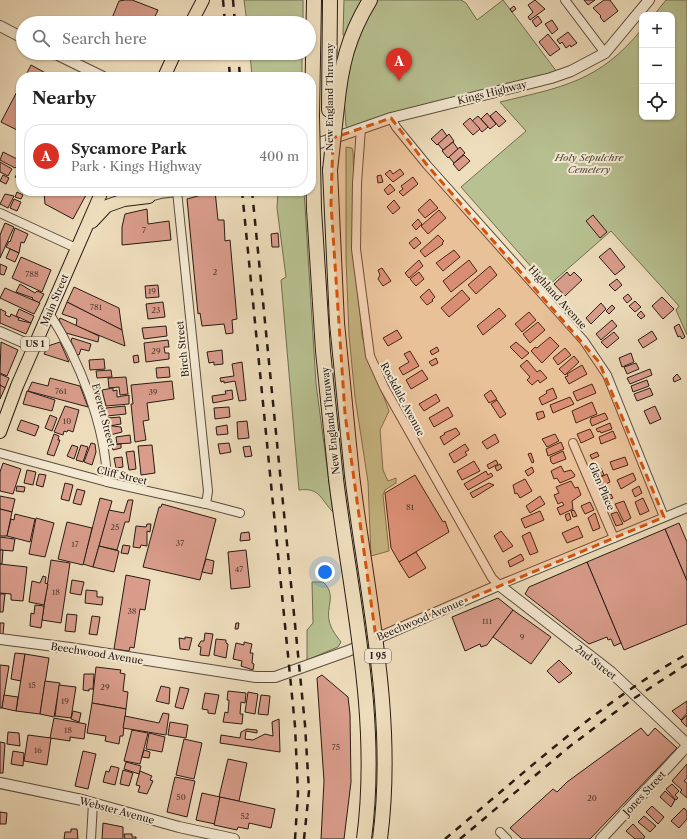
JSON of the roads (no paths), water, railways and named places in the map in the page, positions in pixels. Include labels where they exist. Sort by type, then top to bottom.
[{"type":"highway","name":"New England Thruway","points":[[314,0],[314,16]]},
{"type":"highway","name":"New England Thruway","points":[[330,0],[333,109],[330,170],[337,330],[352,475],[383,702],[385,770],[380,839]]},
{"type":"highway","points":[[333,109],[346,50],[354,28],[370,0]]},
{"type":"highway","name":"New England Thruway","points":[[313,60],[313,72]]},
{"type":"highway","name":"New England Thruway","points":[[314,196],[324,366],[336,479],[367,704],[370,766],[364,839]]},
{"type":"main road","points":[[195,16],[203,0]]},
{"type":"main road","points":[[166,72],[172,60]]},
{"type":"main road","name":"Main Street","points":[[0,432],[17,386],[100,196]]},
{"type":"main road","points":[[83,232],[107,206],[124,200],[145,196]]},
{"type":"street","points":[[564,0],[605,53]]},
{"type":"street","name":"Kings Highway","points":[[316,144],[391,118],[551,78],[571,71],[605,53],[649,0]]},
{"type":"street","points":[[0,26],[16,34]]},
{"type":"street","points":[[68,60],[93,72]]},
{"type":"street","name":"Highland Avenue","points":[[391,118],[396,127],[427,164],[584,341],[599,362],[607,375],[664,517]]},
{"type":"street","name":"Rockdale Avenue","points":[[361,128],[357,183],[356,249],[370,356],[375,372],[448,502],[492,578],[499,585]]},
{"type":"street","name":"Birch Street","points":[[178,196],[208,491],[206,504]]},
{"type":"street","points":[[0,213],[76,248]]},
{"type":"street","name":"Everett Street","points":[[49,313],[62,334],[89,392],[107,468],[107,482]]},
{"type":"street","points":[[0,332],[34,347]]},
{"type":"street","name":"Glen Place","points":[[573,443],[614,538]]},
{"type":"street","name":"Cliff Street","points":[[0,453],[107,482],[240,513]]},
{"type":"street","name":"Beechwood Avenue","points":[[0,639],[70,648],[256,677],[275,677],[348,651],[499,585],[687,508]]},
{"type":"street","name":"2nd Street","points":[[499,585],[611,672],[687,745]]},
{"type":"street","name":"Jones Street","points":[[601,839],[687,745]]},
{"type":"street","name":"Webster Avenue","points":[[0,783],[93,804],[179,827],[234,839]]},
{"type":"street","points":[[91,839],[93,804]]},
{"type":"street","points":[[500,832],[507,839]]},
{"type":"railway","points":[[223,0],[224,16]]},
{"type":"railway","points":[[233,0],[234,16]]},
{"type":"railway","points":[[229,60],[230,72]]},
{"type":"railway","points":[[239,60],[240,72]]},
{"type":"railway","points":[[242,196],[295,726],[298,793],[295,839]]},
{"type":"railway","points":[[252,196],[305,725],[309,791],[304,839]]},
{"type":"railway","points":[[445,839],[562,740],[592,717],[623,694],[687,654]]},
{"type":"railway","points":[[460,839],[569,747],[630,701],[687,664]]},
{"type":"place","name":"Sycamore Park","points":[[399,81]]},
{"type":"park label","name":"Holy Sepulchre Cemetery","points":[[589,162]]}]
